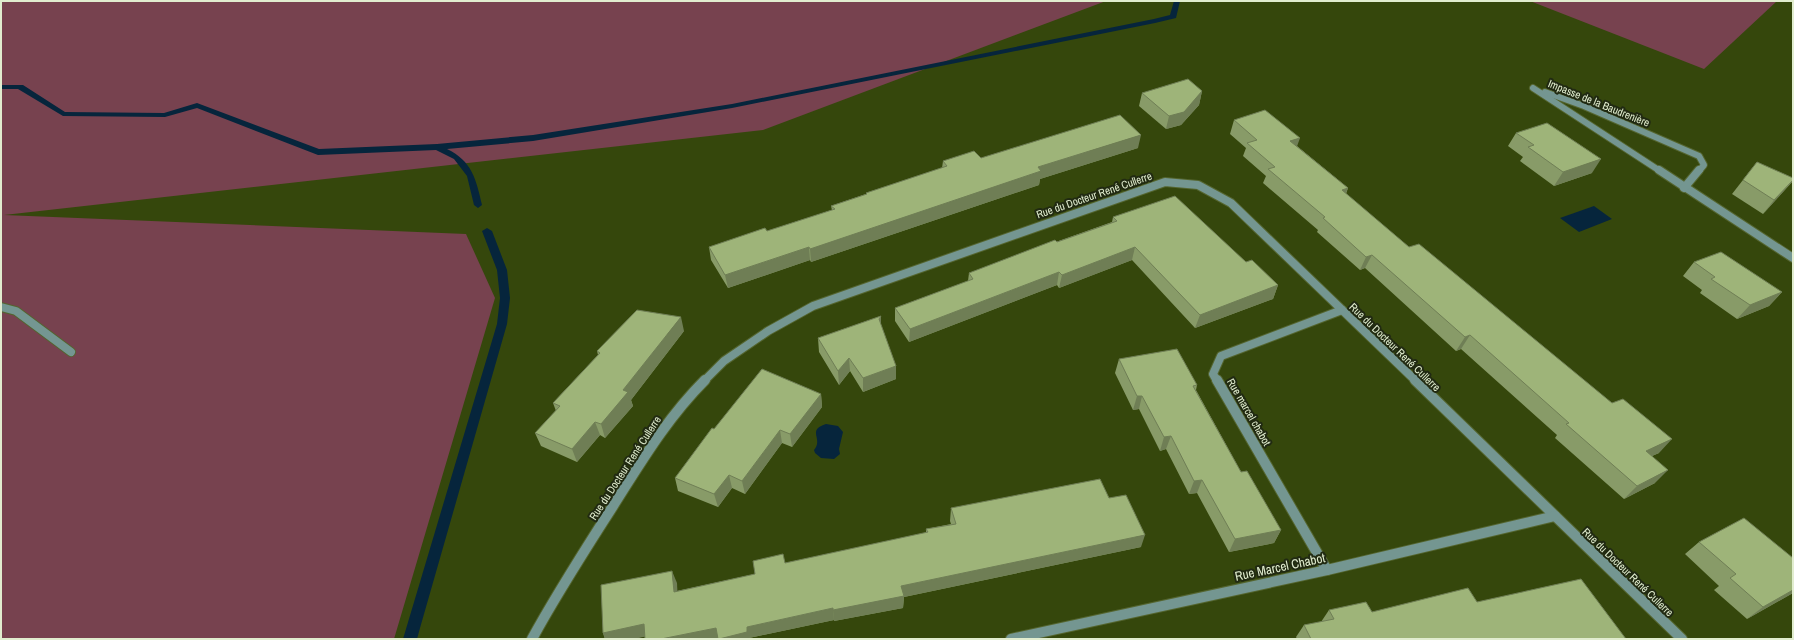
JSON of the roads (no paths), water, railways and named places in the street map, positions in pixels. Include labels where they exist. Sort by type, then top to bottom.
[{"type":"street","name":"Impasse de la Baudrenière","points":[[1684,188],[1704,165],[1699,156],[1584,106],[1533,88],[1684,188],[1793,258]]},
{"type":"street","name":"Rue du Docteur René Cullerre","points":[[532,639],[554,599],[659,433],[690,395],[724,361],[768,331],[813,306],[1164,182],[1198,185],[1231,203],[1682,639]]},
{"type":"street","points":[[1,307],[16,310],[71,352]]},
{"type":"street","name":"Rue marcel chabot","points":[[1327,570],[1213,374],[1221,356],[1342,310]]},
{"type":"street","name":"Rue Marcel Chabot","points":[[1011,639],[1327,570],[1555,516]]},
{"type":"water","points":[[1594,206],[1612,219],[1579,232],[1560,218]]},
{"type":"water","points":[[826,424],[838,426],[843,432],[839,449],[840,454],[834,459],[821,458],[815,453],[814,450],[817,446],[817,429]]},
{"type":"waterway","points":[[437,147],[533,138],[732,106],[1155,21],[1173,16],[1177,1]]},
{"type":"waterway","points":[[1,87],[20,87],[63,114],[165,115],[197,105],[318,152],[437,147]]},
{"type":"waterway","points":[[437,147],[457,157],[471,176],[478,205]]},
{"type":"waterway","points":[[410,639],[502,324],[505,298],[502,270],[487,231]]}]
